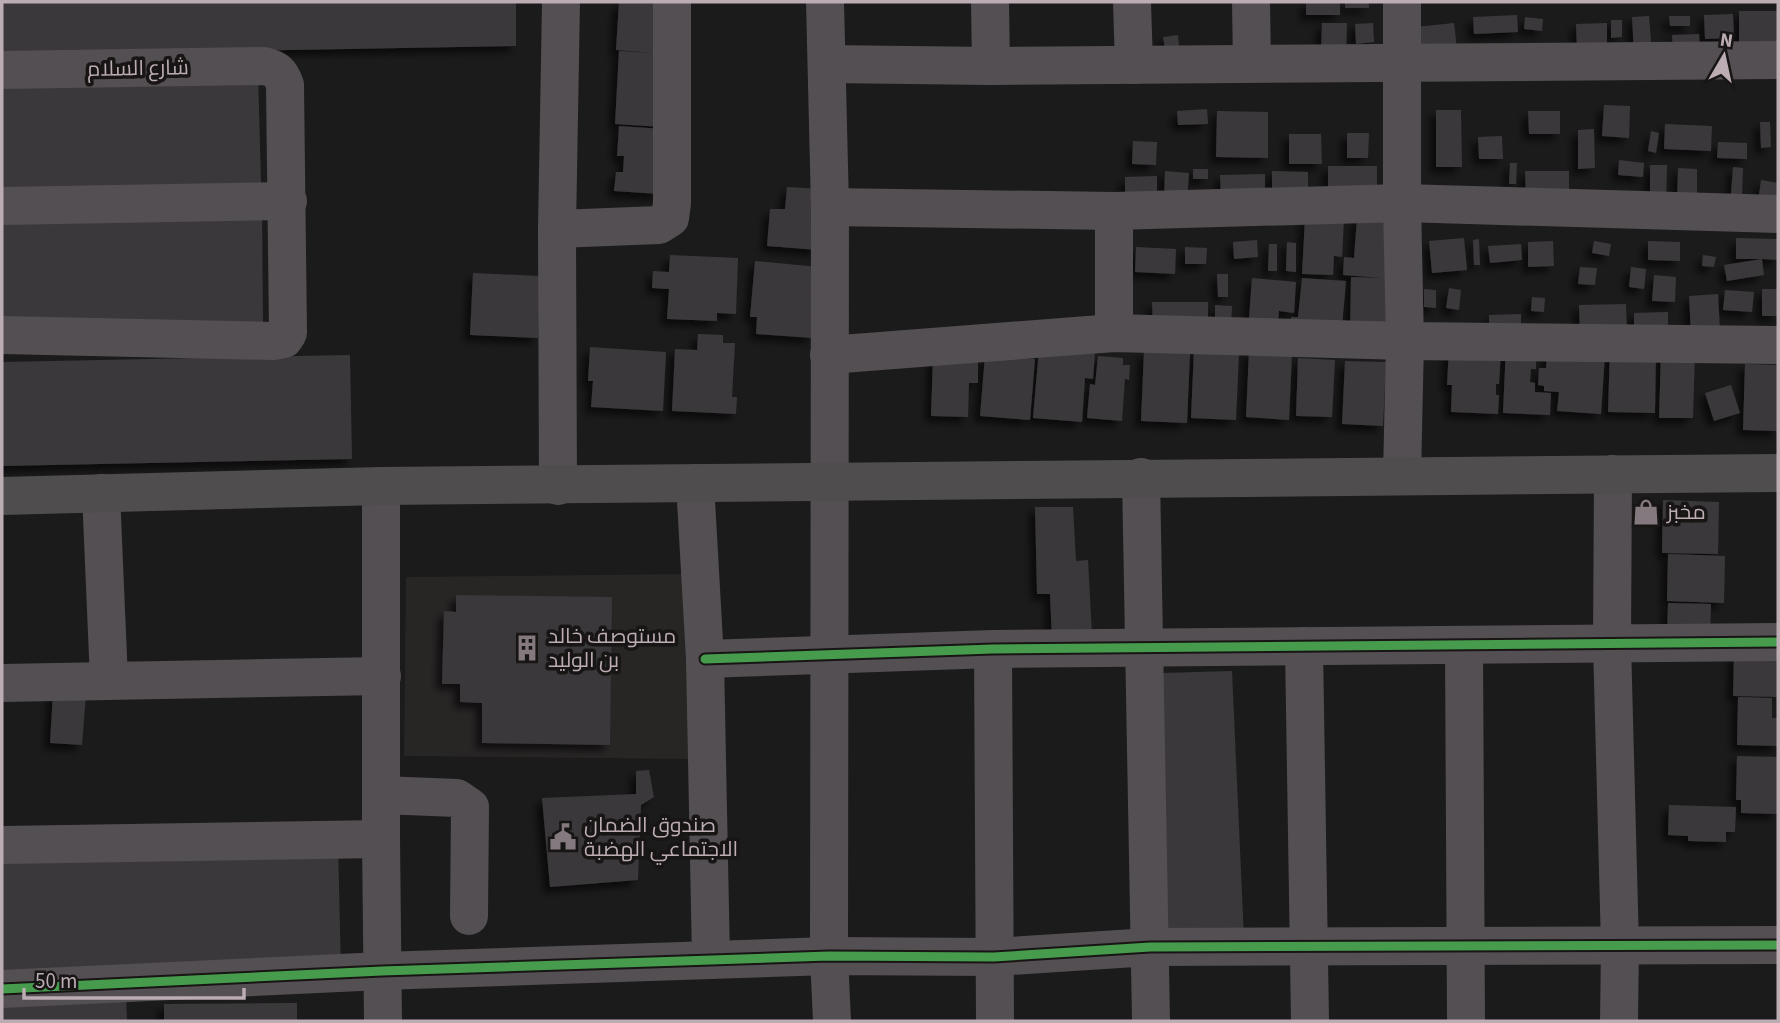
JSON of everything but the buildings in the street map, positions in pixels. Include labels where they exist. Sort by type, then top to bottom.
[{"type":"main road","points":[[2,496],[381,486],[1778,473]]},
{"type":"street","points":[[558,486],[557,229],[561,2]]},
{"type":"street","points":[[557,229],[659,225],[670,218],[673,204],[672,2]]},
{"type":"street","points":[[825,2],[830,207],[829,956],[832,1021]]},
{"type":"street","points":[[990,2],[991,66]]},
{"type":"street","points":[[1132,2],[1134,65]]},
{"type":"street","points":[[1251,2],[1252,63]]},
{"type":"street","points":[[1402,2],[1405,341],[1402,476]]},
{"type":"street","points":[[827,64],[991,66],[1778,60]]},
{"type":"street","name":"شارع السلام","points":[[2,70],[274,68],[282,75],[285,85],[288,201]]},
{"type":"street","points":[[2,206],[288,201],[288,333],[284,339],[273,341],[2,335]]},
{"type":"street","points":[[830,207],[1114,211],[1402,203],[1778,214]]},
{"type":"street","points":[[1114,211],[1114,333]]},
{"type":"street","points":[[829,355],[1114,333],[1405,341],[1778,345]]},
{"type":"street","points":[[1613,474],[1612,643],[1620,946],[1619,1021]]},
{"type":"street","points":[[1141,477],[1151,1021]]},
{"type":"street","points":[[695,483],[705,659],[711,960]]},
{"type":"street","points":[[381,486],[383,1021]]},
{"type":"street","points":[[101,493],[109,680]]},
{"type":"street","points":[[705,659],[993,649],[1778,642]]},
{"type":"street","points":[[1464,645],[1466,1021]]},
{"type":"street","points":[[1304,646],[1310,1021]]},
{"type":"street","points":[[993,649],[995,1021]]},
{"type":"street","points":[[2,683],[382,676]]},
{"type":"street","points":[[381,794],[457,798],[470,807],[470,916]]},
{"type":"street","points":[[2,845],[381,839]]},
{"type":"street","points":[[2,989],[382,971],[829,956],[994,957],[1150,947],[1778,945]]},
{"type":"shaded area","points":[[687,574],[690,759],[404,756],[406,577]]},
{"type":"cycle path","points":[[705,659],[993,649],[1778,642]]},
{"type":"cycle path","points":[[2,989],[382,971],[829,956],[994,957],[1150,947],[1778,945]]},
{"type":"place","name":"مخبز","points":[[1646,512]]},
{"type":"place","name":"مستوصف خالد بن الوليد","points":[[527,648]]},
{"type":"place","name":"صندوق الضمان الاجتماعي الهضبة","points":[[563,837]]}]
